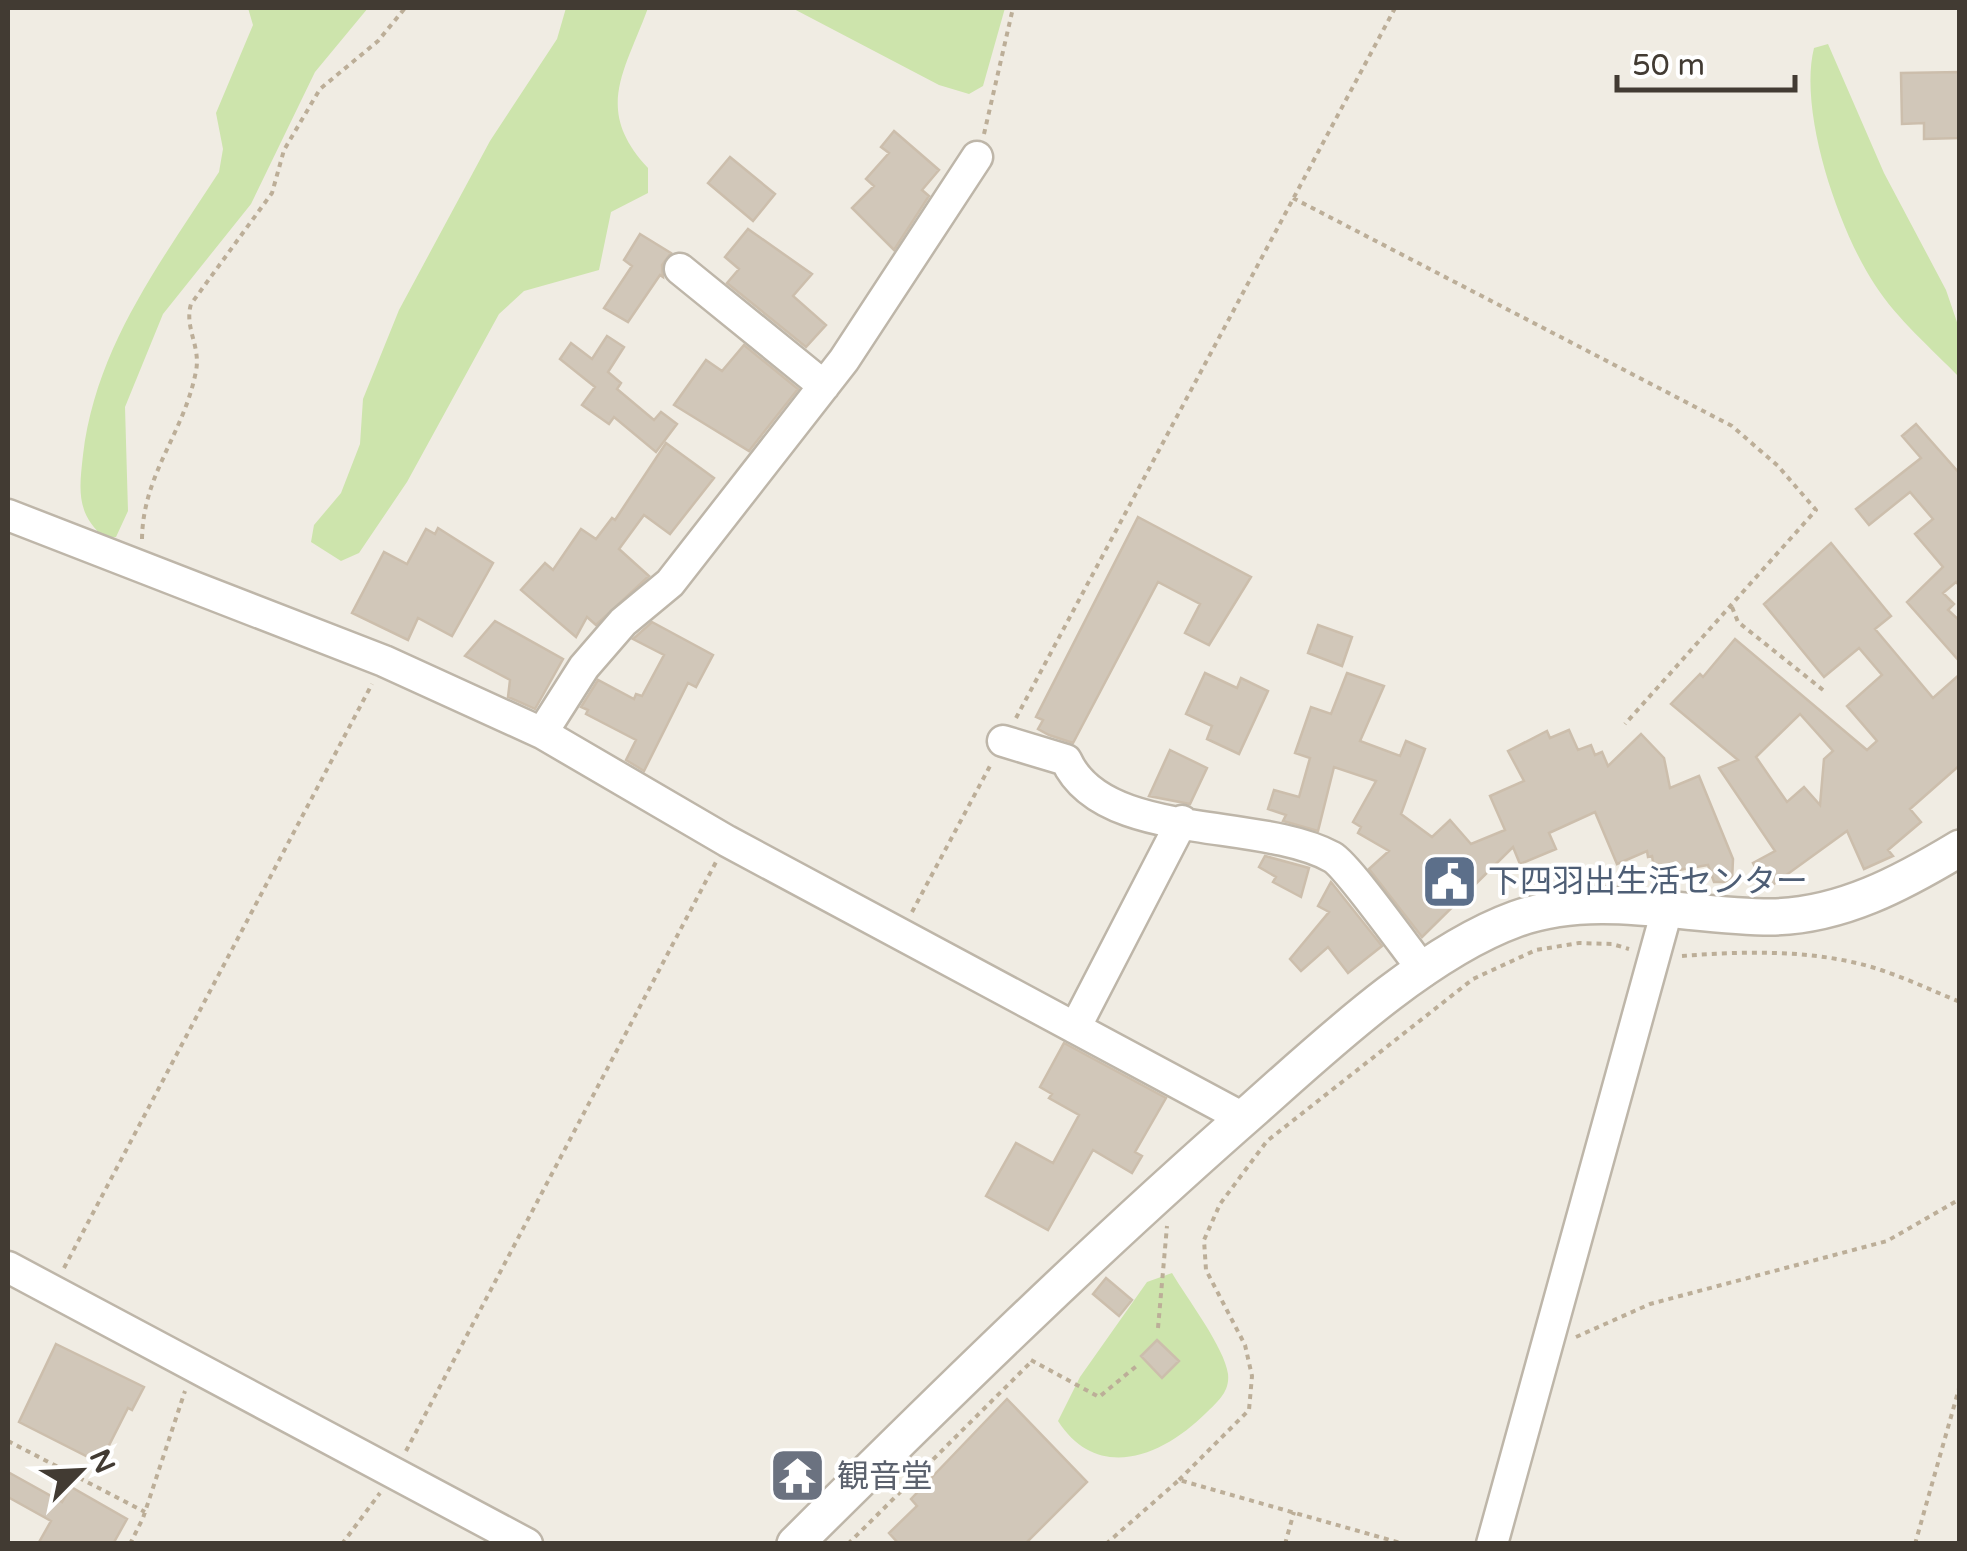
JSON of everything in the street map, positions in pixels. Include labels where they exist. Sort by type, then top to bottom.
[{"type":"street","points":[[542,733],[584,667],[623,622],[670,583],[824,386],[976,157]]},
{"type":"street","points":[[680,269],[824,386]]},
{"type":"street","points":[[8,516],[384,661],[542,733],[727,840],[1243,1118]]},
{"type":"street","points":[[1003,741],[1066,760],[1075,779],[1098,800],[1182,821],[1305,844],[1338,860],[1424,971]]},
{"type":"street","points":[[1075,1028],[1182,821]]},
{"type":"street","points":[[795,1544],[1171,1182],[1334,1040],[1462,941],[1519,918],[1576,905],[1772,917],[1836,907],[1884,891],[1960,848]]},
{"type":"street","points":[[1492,1544],[1667,910]]},
{"type":"street","points":[[8,1267],[527,1544]]},
{"type":"path","points":[[141,568],[142,510],[148,485],[188,408],[198,365],[198,346],[187,319],[191,304],[272,193],[284,150],[320,89],[378,41],[404,8]]},
{"type":"path","points":[[976,157],[1013,8]]},
{"type":"path","points":[[900,934],[1395,8]]},
{"type":"path","points":[[1294,198],[1732,426],[1778,466],[1816,510],[1625,724]]},
{"type":"path","points":[[1731,605],[1738,622],[1823,690]]},
{"type":"path","points":[[53,1290],[384,661]]},
{"type":"path","points":[[342,1544],[394,1474],[727,840]]},
{"type":"path","points":[[1106,1544],[1250,1410],[1252,1376],[1246,1345],[1206,1270],[1204,1240],[1220,1204],[1267,1141],[1473,980],[1536,950],[1580,943],[1612,944],[1654,958],[1733,952],[1809,956],[1878,969],[1960,1002]]},
{"type":"path","points":[[1158,1328],[1171,1182]]},
{"type":"path","points":[[1545,1352],[1650,1304],[1887,1241],[1960,1199]]},
{"type":"path","points":[[1000,1344],[1100,1397],[1139,1364]]},
{"type":"path","points":[[848,1544],[1032,1361]]},
{"type":"path","points":[[130,1544],[145,1512],[193,1368]]},
{"type":"path","points":[[1915,1544],[1960,1384]]},
{"type":"path","points":[[8,1442],[145,1512]]},
{"type":"path","points":[[1179,1480],[1404,1544]]},
{"type":"path","points":[[1285,1544],[1294,1512]]},
{"type":"green space","points":[[248,8],[368,8],[315,72],[251,204],[163,314],[125,407],[128,511],[116,537],[105,538],[89,520],[82,501],[82,468],[90,415],[116,341],[134,306],[219,172],[223,149],[216,113],[253,25]]},
{"type":"green space","points":[[566,8],[648,8],[623,72],[618,109],[622,128],[648,168],[648,193],[611,212],[599,270],[524,291],[499,314],[407,482],[359,553],[341,561],[311,542],[314,525],[341,493],[360,444],[363,399],[399,310],[490,141],[557,39]]},
{"type":"green space","points":[[792,8],[1005,8],[983,86],[969,94],[939,85]]},
{"type":"green space","points":[[1828,44],[1884,173],[1946,290],[1959,328],[1959,377],[1884,298],[1848,234],[1825,170],[1812,104],[1814,48]]},
{"type":"green space","points":[[1172,1273],[1220,1351],[1228,1374],[1225,1391],[1189,1428],[1151,1451],[1111,1457],[1092,1452],[1074,1440],[1058,1421],[1080,1377],[1147,1282]]},
{"type":"building","points":[[1960,72],[1960,138],[1924,139],[1924,123],[1902,124],[1901,73]]},
{"type":"building","points":[[894,131],[939,170],[922,190],[929,196],[894,250],[852,208],[874,186],[866,179],[889,153],[881,147]]},
{"type":"building","points":[[730,157],[775,194],[753,221],[708,183]]},
{"type":"building","points":[[748,229],[812,274],[793,296],[826,325],[806,347],[727,283],[739,269],[725,257]]},
{"type":"building","points":[[640,234],[671,253],[662,265],[663,277],[660,275],[628,322],[604,308],[632,266],[624,260]]},
{"type":"building","points":[[607,336],[624,347],[608,372],[621,383],[617,389],[654,420],[661,412],[677,424],[656,452],[614,417],[609,424],[582,405],[595,387],[560,359],[571,343],[592,359]]},
{"type":"building","points":[[744,345],[798,389],[749,451],[674,405],[706,360],[722,371]]},
{"type":"building","points":[[1916,424],[1960,474],[1960,586],[1956,582],[1943,593],[1954,604],[1948,610],[1960,621],[1960,662],[1907,602],[1943,567],[1915,534],[1933,519],[1910,492],[1869,525],[1856,509],[1921,458],[1902,436]]},
{"type":"building","points":[[666,443],[714,478],[670,534],[644,515],[619,549],[649,576],[596,625],[587,617],[576,637],[521,590],[545,563],[553,570],[581,529],[596,539],[612,518],[615,520]]},
{"type":"building","points":[[1138,517],[1251,577],[1209,645],[1185,633],[1200,604],[1158,582],[1073,743],[1049,735],[1038,729],[1043,720],[1036,717]]},
{"type":"building","points":[[438,528],[493,563],[452,636],[418,618],[408,640],[352,613],[384,552],[407,564],[426,529],[435,534]]},
{"type":"building","points":[[1831,543],[1891,616],[1875,629],[1933,698],[1960,674],[1960,765],[1910,809],[1921,822],[1888,850],[1893,856],[1864,869],[1847,831],[1767,889],[1753,863],[1775,851],[1719,768],[1738,760],[1671,704],[1700,674],[1703,677],[1735,639],[1867,750],[1877,741],[1847,706],[1882,675],[1859,648],[1824,677],[1764,604]],"holes":[[[1800,714],[1833,751],[1824,759],[1820,805],[1804,787],[1787,802],[1756,757]]]},
{"type":"building","points":[[495,621],[563,659],[535,709],[508,697],[510,680],[465,656]]},
{"type":"building","points":[[652,622],[713,655],[696,687],[688,683],[644,771],[626,760],[636,740],[586,714],[588,710],[581,707],[598,680],[634,699],[636,694],[642,696],[664,655],[633,639]]},
{"type":"building","points":[[1318,625],[1352,637],[1342,666],[1308,653]]},
{"type":"building","points":[[1205,673],[1237,688],[1241,678],[1268,691],[1239,754],[1207,739],[1212,726],[1186,714]]},
{"type":"building","points":[[1347,673],[1384,686],[1360,741],[1400,756],[1406,741],[1425,749],[1401,814],[1432,837],[1450,820],[1471,844],[1505,830],[1490,796],[1524,781],[1508,751],[1547,731],[1550,738],[1569,730],[1578,750],[1591,745],[1595,755],[1602,752],[1608,766],[1641,734],[1664,758],[1670,788],[1699,776],[1733,859],[1732,882],[1714,882],[1708,865],[1655,874],[1652,856],[1648,857],[1647,851],[1617,864],[1595,812],[1549,833],[1556,849],[1520,864],[1513,847],[1422,937],[1369,869],[1389,851],[1358,833],[1361,827],[1353,822],[1376,781],[1334,767],[1318,831],[1283,821],[1286,815],[1268,809],[1274,790],[1299,797],[1310,758],[1295,753],[1311,707],[1331,714]]},
{"type":"building","points":[[1170,750],[1207,768],[1190,804],[1149,796]]},
{"type":"building","points":[[1265,856],[1309,868],[1301,897],[1273,882],[1276,877],[1259,867]]},
{"type":"building","points":[[1331,882],[1382,946],[1348,973],[1328,947],[1301,971],[1290,959],[1329,912],[1318,906]]},
{"type":"building","points":[[1064,1043],[1166,1098],[1135,1152],[1142,1156],[1132,1173],[1093,1150],[1048,1230],[986,1196],[1016,1143],[1053,1163],[1079,1115],[1049,1098],[1052,1094],[1040,1087]]},
{"type":"building","points":[[1106,1278],[1132,1300],[1119,1316],[1093,1294]]},
{"type":"building","points":[[1157,1340],[1179,1361],[1162,1378],[1141,1356]]},
{"type":"building","points":[[56,1344],[144,1387],[132,1410],[128,1408],[100,1463],[19,1422]]},
{"type":"building","points":[[1007,1399],[1087,1482],[1025,1544],[899,1544],[889,1533],[917,1506],[911,1499]]},
{"type":"building","points":[[8,1472],[62,1502],[71,1487],[127,1519],[113,1544],[38,1544],[51,1521],[8,1497]]},
{"type":"place","name":"下四羽出生活センター","points":[[1449,881]]},
{"type":"place","name":"観音堂","points":[[798,1476]]}]
